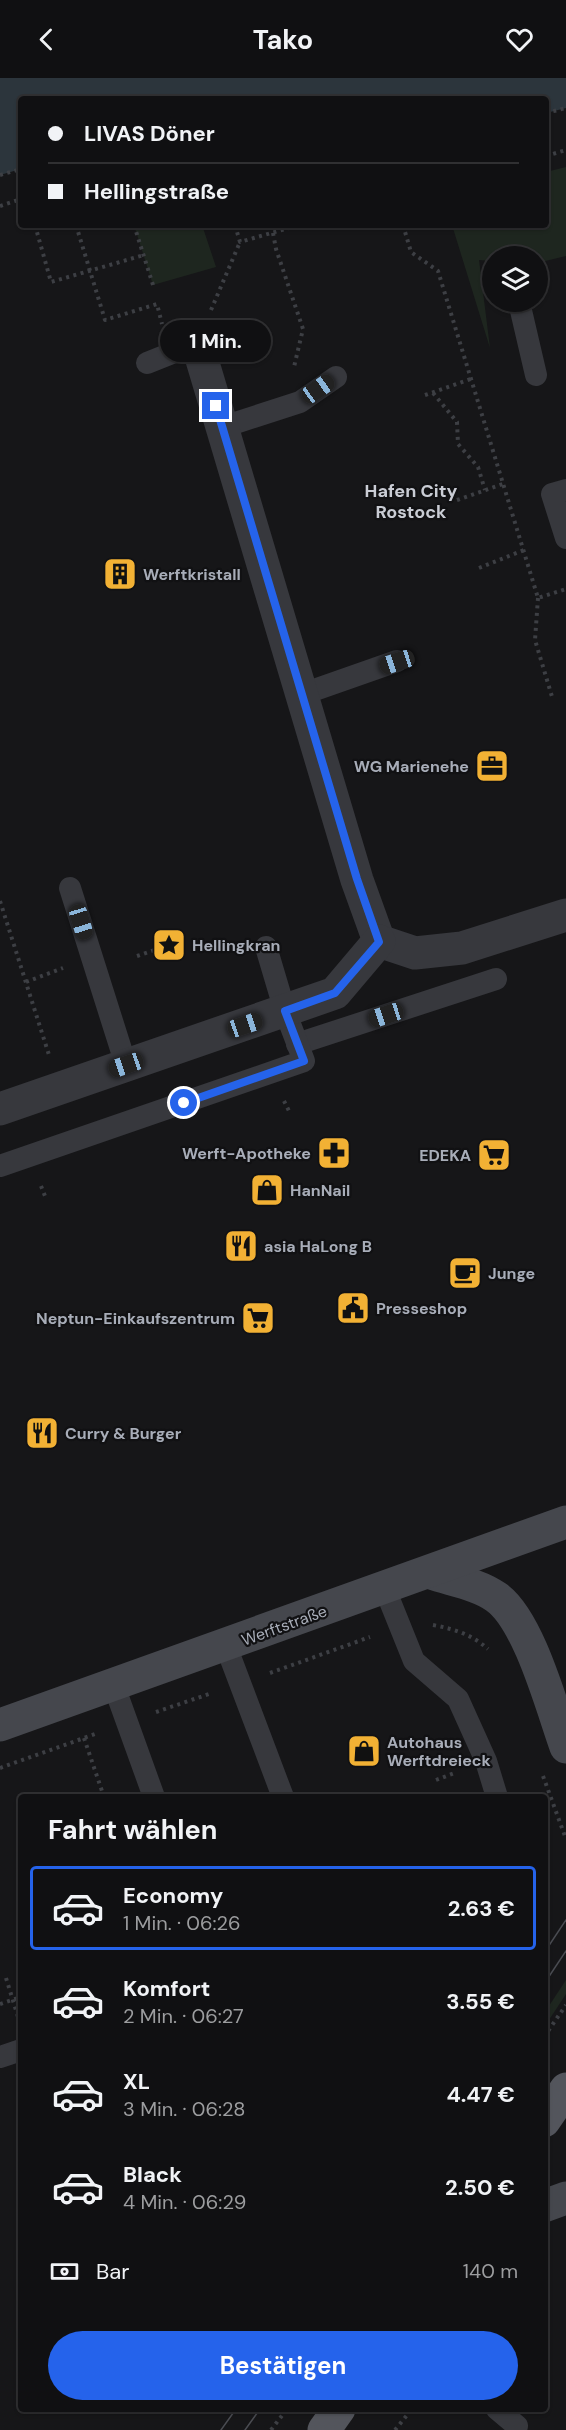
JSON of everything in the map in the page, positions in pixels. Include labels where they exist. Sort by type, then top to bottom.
[{"type":"main road","points":[[548,2115],[566,2090]]},
{"type":"main road","points":[[324,2430],[337,2412]]},
{"type":"street","points":[[184,348],[223,427],[357,879],[379,942]]},
{"type":"street","points":[[379,942],[415,953],[462,948],[566,915]]},
{"type":"street","points":[[0,1109],[335,993],[379,942]]},
{"type":"street","name":"Werftstraße","points":[[0,1725],[430,1573],[566,1522]]},
{"type":"street","points":[[430,1573],[496,1597],[509,1610],[522,1627],[566,1747]]},
{"type":"street","points":[[548,2205],[566,2198]]},
{"type":"lane","points":[[521,312],[536,375]]},
{"type":"lane","points":[[147,363],[184,348]]},
{"type":"lane","points":[[223,427],[300,402],[336,377]]},
{"type":"lane","points":[[559,492],[566,538]]},
{"type":"lane","points":[[303,694],[397,662]]},
{"type":"lane","points":[[70,888],[126,1065]]},
{"type":"lane","points":[[0,1167],[304,1061],[285,1011],[266,947]]},
{"type":"lane","points":[[297,1044],[496,979]]},
{"type":"lane","points":[[385,1589],[414,1661],[458,1699],[486,1761],[496,1794]]},
{"type":"lane","points":[[226,1646],[282,1794]]},
{"type":"lane","points":[[114,1686],[153,1794]]},
{"type":"lane","points":[[0,2057],[18,2051]]},
{"type":"lane","points":[[501,2412],[517,2426]]},
{"type":"path","points":[[549,112],[566,108]]},
{"type":"path","points":[[549,155],[566,150]]},
{"type":"path","points":[[0,175],[18,170]]},
{"type":"path","points":[[0,206],[18,200]]},
{"type":"path","points":[[35,228],[51,282],[144,255]]},
{"type":"path","points":[[77,228],[105,320],[157,304],[184,348]]},
{"type":"path","points":[[135,228],[153,285]]},
{"type":"path","points":[[184,348],[240,242],[236,228]]},
{"type":"path","points":[[240,242],[289,228]]},
{"type":"path","points":[[405,228],[411,252],[438,271],[538,598],[535,640],[553,700]]},
{"type":"path","points":[[267,414],[294,369],[303,329],[276,249],[273,233]]},
{"type":"path","points":[[425,395],[471,379]]},
{"type":"path","points":[[433,393],[457,422],[458,444],[478,467],[485,490]]},
{"type":"path","points":[[457,500],[503,484]]},
{"type":"path","points":[[479,568],[524,550]]},
{"type":"path","points":[[538,598],[566,589]]},
{"type":"path","points":[[0,902],[61,1088]]},
{"type":"path","points":[[137,956],[169,945]]},
{"type":"path","points":[[26,982],[91,957]]},
{"type":"path","points":[[0,1768],[169,1708]]},
{"type":"path","points":[[84,1738],[103,1794]]},
{"type":"path","points":[[6,1978],[18,2016]]},
{"type":"path","points":[[0,2004],[18,1998]]},
{"type":"path","points":[[548,2031],[566,2005]]},
{"type":"path","points":[[271,2430],[285,2412]]},
{"type":"path","points":[[396,2430],[410,2412]]},
{"type":"shaded area","points":[[0,78],[566,78],[566,108],[549,112],[549,96],[18,96],[18,170],[0,175]]},
{"type":"shaded area","points":[[566,167],[566,256],[548,260],[548,246],[482,246],[482,260],[479,260],[482,312],[486,312],[490,348],[453,228],[549,228],[549,171]]},
{"type":"shaded area","points":[[135,228],[203,228],[216,267],[153,285]]},
{"type":"shaded area","points":[[566,1980],[566,1994],[548,2021],[548,2007]]},
{"type":"tram line","points":[[548,1947],[566,1920]]},
{"type":"tram line","points":[[548,1978],[566,1951]]},
{"type":"tram line","points":[[221,2430],[234,2412]]},
{"type":"tram line","points":[[245,2430],[258,2412]]},
{"type":"place","name":"Werftkristall","points":[[120,574]]},
{"type":"place","name":"WG Marienehe","points":[[492,766]]},
{"type":"place","name":"Hellingkran","points":[[169,945]]},
{"type":"place","name":"Werft-Apotheke","points":[[334,1153]]},
{"type":"place","name":"EDEKA","points":[[494,1155]]},
{"type":"place","name":"HanNail","points":[[267,1190]]},
{"type":"place","name":"asia HaLong B","points":[[241,1246]]},
{"type":"place","name":"Junge","points":[[465,1273]]},
{"type":"place","name":"Presseshop","points":[[353,1308]]},
{"type":"place","name":"Neptun-Einkaufszentrum","points":[[258,1318]]},
{"type":"place","name":"Curry & Burger","points":[[42,1433]]},
{"type":"place","name":"Autohaus Werftdreieck","points":[[364,1751]]},
{"type":"district","name":"Hafen City Rostock","points":[[411,501]]},
{"type":"route","points":[[184,1103],[304,1061],[285,1011],[335,993],[379,942],[357,879],[216,406]]}]
